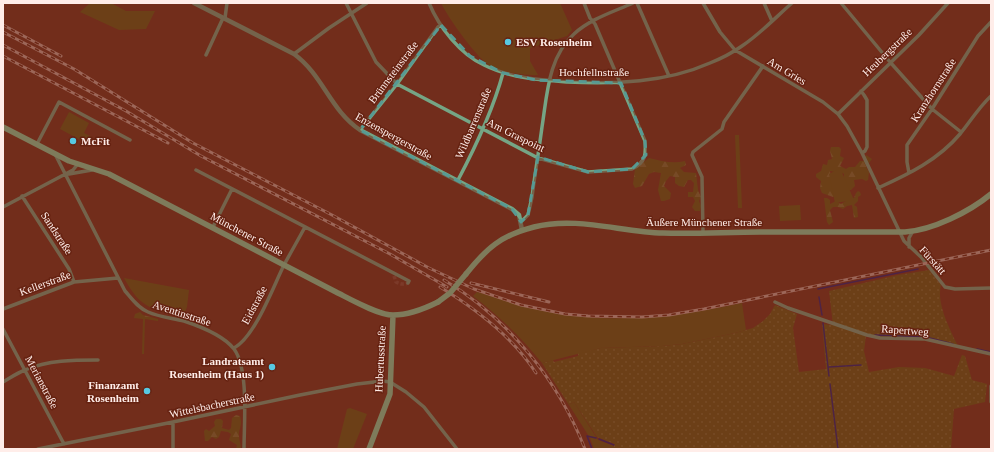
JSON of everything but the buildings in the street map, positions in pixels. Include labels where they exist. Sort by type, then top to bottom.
[{"type":"main road","name":"Münchener Straße","points":[[3,127],[77,165],[110,174],[284,265],[366,306],[392,315]]},
{"type":"main road","name":"Äußere Münchener Straße","points":[[392,315],[426,308],[438,302],[450,293],[484,253],[493,245],[522,230],[547,225],[568,224],[662,233],[899,232],[914,230],[941,222],[963,213],[975,207],[991,194]]},
{"type":"main road","name":"Hubertusstraße","points":[[369,449],[390,394],[392,315]]},
{"type":"street","name":"Enzenspergerstraße","points":[[194,3],[303,60],[342,115],[350,123],[360,130],[512,209],[519,215],[521,222]]},
{"type":"street","points":[[206,54],[224,18],[226,3]]},
{"type":"street","name":"Am Graspoint","points":[[346,3],[376,62],[397,84],[538,158],[588,172],[632,169],[638,166],[646,155],[645,140],[621,83],[584,3]]},
{"type":"street","points":[[294,54],[329,28],[367,3]]},
{"type":"street","name":"Hochfellnstraße","points":[[429,3],[441,25],[457,44],[470,56],[484,65],[503,73],[536,80],[600,84],[621,83],[669,76],[709,63],[742,46],[792,3]]},
{"type":"street","points":[[522,230],[521,222],[528,215],[531,203],[550,81],[561,49],[574,34],[593,21],[633,3]]},
{"type":"street","points":[[637,3],[669,76]]},
{"type":"street","name":"Am Gries","points":[[703,3],[720,32],[735,50],[823,102],[838,114],[847,126],[862,153],[899,232]]},
{"type":"street","points":[[764,3],[772,21]]},
{"type":"street","points":[[841,3],[932,110],[961,132]]},
{"type":"street","name":"Heubergstraße","points":[[838,114],[948,3]]},
{"type":"street","name":"Kranzhornstraße","points":[[909,173],[907,162],[907,145],[932,110],[978,36],[991,22]]},
{"type":"street","name":"Brünnsteinstraße","points":[[360,130],[441,25]]},
{"type":"street","points":[[703,233],[702,177],[692,155],[722,129],[724,122],[763,66]]},
{"type":"street","name":"Wildbarrenstraße","points":[[458,180],[483,129],[496,97],[503,73]]},
{"type":"street","points":[[861,91],[867,100],[867,147],[866,151],[862,153]]},
{"type":"street","points":[[878,188],[932,160],[961,132],[991,96]]},
{"type":"street","points":[[37,144],[59,102],[130,140]]},
{"type":"street","name":"Aventinstraße","points":[[55,154],[125,292],[139,306],[148,312],[208,330],[234,348]]},
{"type":"street","name":"Münchener Straße","points":[[3,207],[66,174],[73,170],[77,165]]},
{"type":"street","name":"Münchener Straße","points":[[66,174],[92,170]]},
{"type":"street","points":[[196,170],[394,275],[409,281],[408,282]]},
{"type":"street","points":[[213,227],[232,188]]},
{"type":"street","name":"Sandstraße","points":[[22,196],[69,269],[74,282]]},
{"type":"street","name":"Eidstraße","points":[[234,348],[246,340],[269,300],[284,265],[305,227]]},
{"type":"street","name":"Fürstätt","points":[[909,247],[909,238],[914,230]]},
{"type":"street","name":"Fürstätt","points":[[899,232],[909,247],[921,257],[945,287],[955,289],[991,288]]},
{"type":"street","name":"Kellerstraße","points":[[3,309],[74,282],[118,278]]},
{"type":"street","name":"Rapertweg","points":[[775,302],[788,308],[867,335],[880,338],[925,339],[991,354]]},
{"type":"street","name":"Merianstraße","points":[[3,329],[64,444]]},
{"type":"street","points":[[234,348],[242,369],[244,449]]},
{"type":"street","points":[[3,382],[25,370],[50,363],[72,360],[98,360]]},
{"type":"street","name":"Wittelsbacherstraße","points":[[38,449],[358,384],[370,382],[390,382]]},
{"type":"street","points":[[390,382],[424,407],[457,449]]},
{"type":"street","points":[[991,386],[991,402]]},
{"type":"street","points":[[173,422],[173,449]]},
{"type":"highlighted area","points":[[441,25],[470,56],[503,73],[536,80],[621,83],[645,141],[646,155],[632,169],[588,172],[538,157],[528,215],[521,222],[512,209],[360,130]]},
{"type":"green space","points":[[90,3],[111,3],[126,11],[155,11],[146,29],[119,30],[80,12]]},
{"type":"green space","name":"ESV Rosenheim","points":[[441,3],[560,3],[572,30],[567,36],[530,48],[530,61],[538,75],[508,72],[492,67],[479,56],[450,19]]},
{"type":"green space","points":[[69,112],[89,123],[84,133],[92,137],[88,144],[60,129]]},
{"type":"green space","points":[[735,135],[739,135],[742,208],[738,208]]},
{"type":"green space","points":[[831,147],[839,147],[841,149],[840,156],[844,158],[840,166],[846,169],[849,167],[855,167],[860,161],[864,161],[866,155],[872,159],[866,167],[869,172],[868,180],[854,180],[855,186],[851,190],[847,190],[844,183],[844,174],[837,170],[835,172],[830,171],[835,196],[833,197],[822,193],[820,188],[821,181],[816,177],[816,174],[821,171],[823,164],[827,165],[828,160],[832,159],[830,151]]},
{"type":"green space","points":[[649,158],[672,162],[685,161],[686,165],[680,168],[684,172],[696,173],[698,190],[701,197],[699,201],[701,206],[700,211],[695,211],[692,207],[695,201],[693,197],[688,197],[688,192],[693,192],[694,183],[691,180],[688,180],[684,187],[675,183],[675,177],[670,176],[664,186],[671,193],[670,199],[664,201],[661,201],[658,190],[661,173],[654,172],[649,174],[642,186],[635,188],[633,184],[635,169]]},
{"type":"green space","points":[[840,168],[854,200],[835,203],[829,174]]},
{"type":"green space","points":[[858,191],[861,195],[858,197],[858,201],[854,205],[857,207],[858,217],[854,218],[852,205],[843,209],[833,207],[830,210],[833,222],[829,225],[827,222],[824,198],[830,200],[830,204],[836,201],[841,204],[854,198]]},
{"type":"green space","points":[[800,205],[801,220],[780,221],[779,206]]},
{"type":"green space","points":[[929,270],[941,285],[940,300],[942,308],[958,346],[941,341],[866,336],[864,351],[869,372],[899,367],[925,368],[954,376],[962,355],[965,356],[972,380],[987,384],[985,402],[954,409],[951,449],[614,449],[614,444],[597,437],[574,402],[569,405],[542,363],[553,360],[554,362],[578,356],[578,353],[601,348],[682,344],[735,333],[753,328],[763,321],[770,314],[775,305],[797,314],[793,328],[799,372],[826,369],[822,324],[833,325],[829,291],[898,275]]},
{"type":"green space","points":[[124,278],[189,290],[187,307],[183,317],[154,309],[141,302]]},
{"type":"green space","points":[[477,292],[536,309],[595,318],[644,318],[692,312],[742,303],[746,330],[682,344],[601,348],[542,363],[509,327],[473,296]]},
{"type":"green space","points":[[140,312],[143,315],[158,319],[158,321],[145,319],[144,354],[142,354],[143,319],[134,318],[135,314]]},
{"type":"green space","points":[[574,402],[598,440],[614,446],[614,449],[594,449],[590,438],[569,405]]},
{"type":"green space","points":[[350,408],[367,414],[353,449],[337,449],[347,409]]},
{"type":"green space","points":[[236,415],[240,416],[241,420],[239,438],[241,449],[236,449],[237,445],[229,440],[231,434],[228,432],[221,431],[219,437],[216,439],[212,437],[208,441],[205,441],[204,431],[206,429],[209,431],[215,426],[214,422],[216,419],[221,419],[223,421],[222,428],[229,430],[231,428],[232,418]]},
{"type":"waterway","points":[[818,289],[918,269]]},
{"type":"waterway","points":[[819,297],[822,315]]},
{"type":"waterway","points":[[823,323],[829,376]]},
{"type":"waterway","points":[[875,335],[926,337],[953,344]]},
{"type":"waterway","points":[[977,349],[991,352]]},
{"type":"waterway","points":[[829,367],[861,365]]},
{"type":"waterway","points":[[830,384],[838,449]]},
{"type":"waterway","points":[[592,449],[587,436],[596,438]]},
{"type":"waterway","points":[[599,439],[614,445]]},
{"type":"tunnel","points":[[394,276],[396,282],[402,284],[408,283]]},
{"type":"railway","points":[[3,25],[61,56]]},
{"type":"railway","points":[[3,32],[74,69],[193,143],[332,215],[429,268],[474,289],[521,305],[565,314],[588,316],[642,317],[669,315],[991,250]]},
{"type":"railway","points":[[3,45],[126,111],[201,156],[390,254],[447,287]]},
{"type":"railway","points":[[3,56],[168,143]]},
{"type":"railway","points":[[444,280],[467,295],[489,313],[510,332],[528,353],[561,399],[574,423],[585,449]]},
{"type":"railway","points":[[471,283],[549,302]]},
{"type":"railway","points":[[440,287],[480,314],[493,325],[516,347],[536,373]]},
{"type":"place","name":"ESV Rosenheim","points":[[508,42]]},
{"type":"place","name":"McFit","points":[[73,141]]},
{"type":"place","name":"Landratsamt Rosenheim (Haus 1)","points":[[272,367]]},
{"type":"place","name":"Finanzamt Rosenheim","points":[[147,391]]}]
